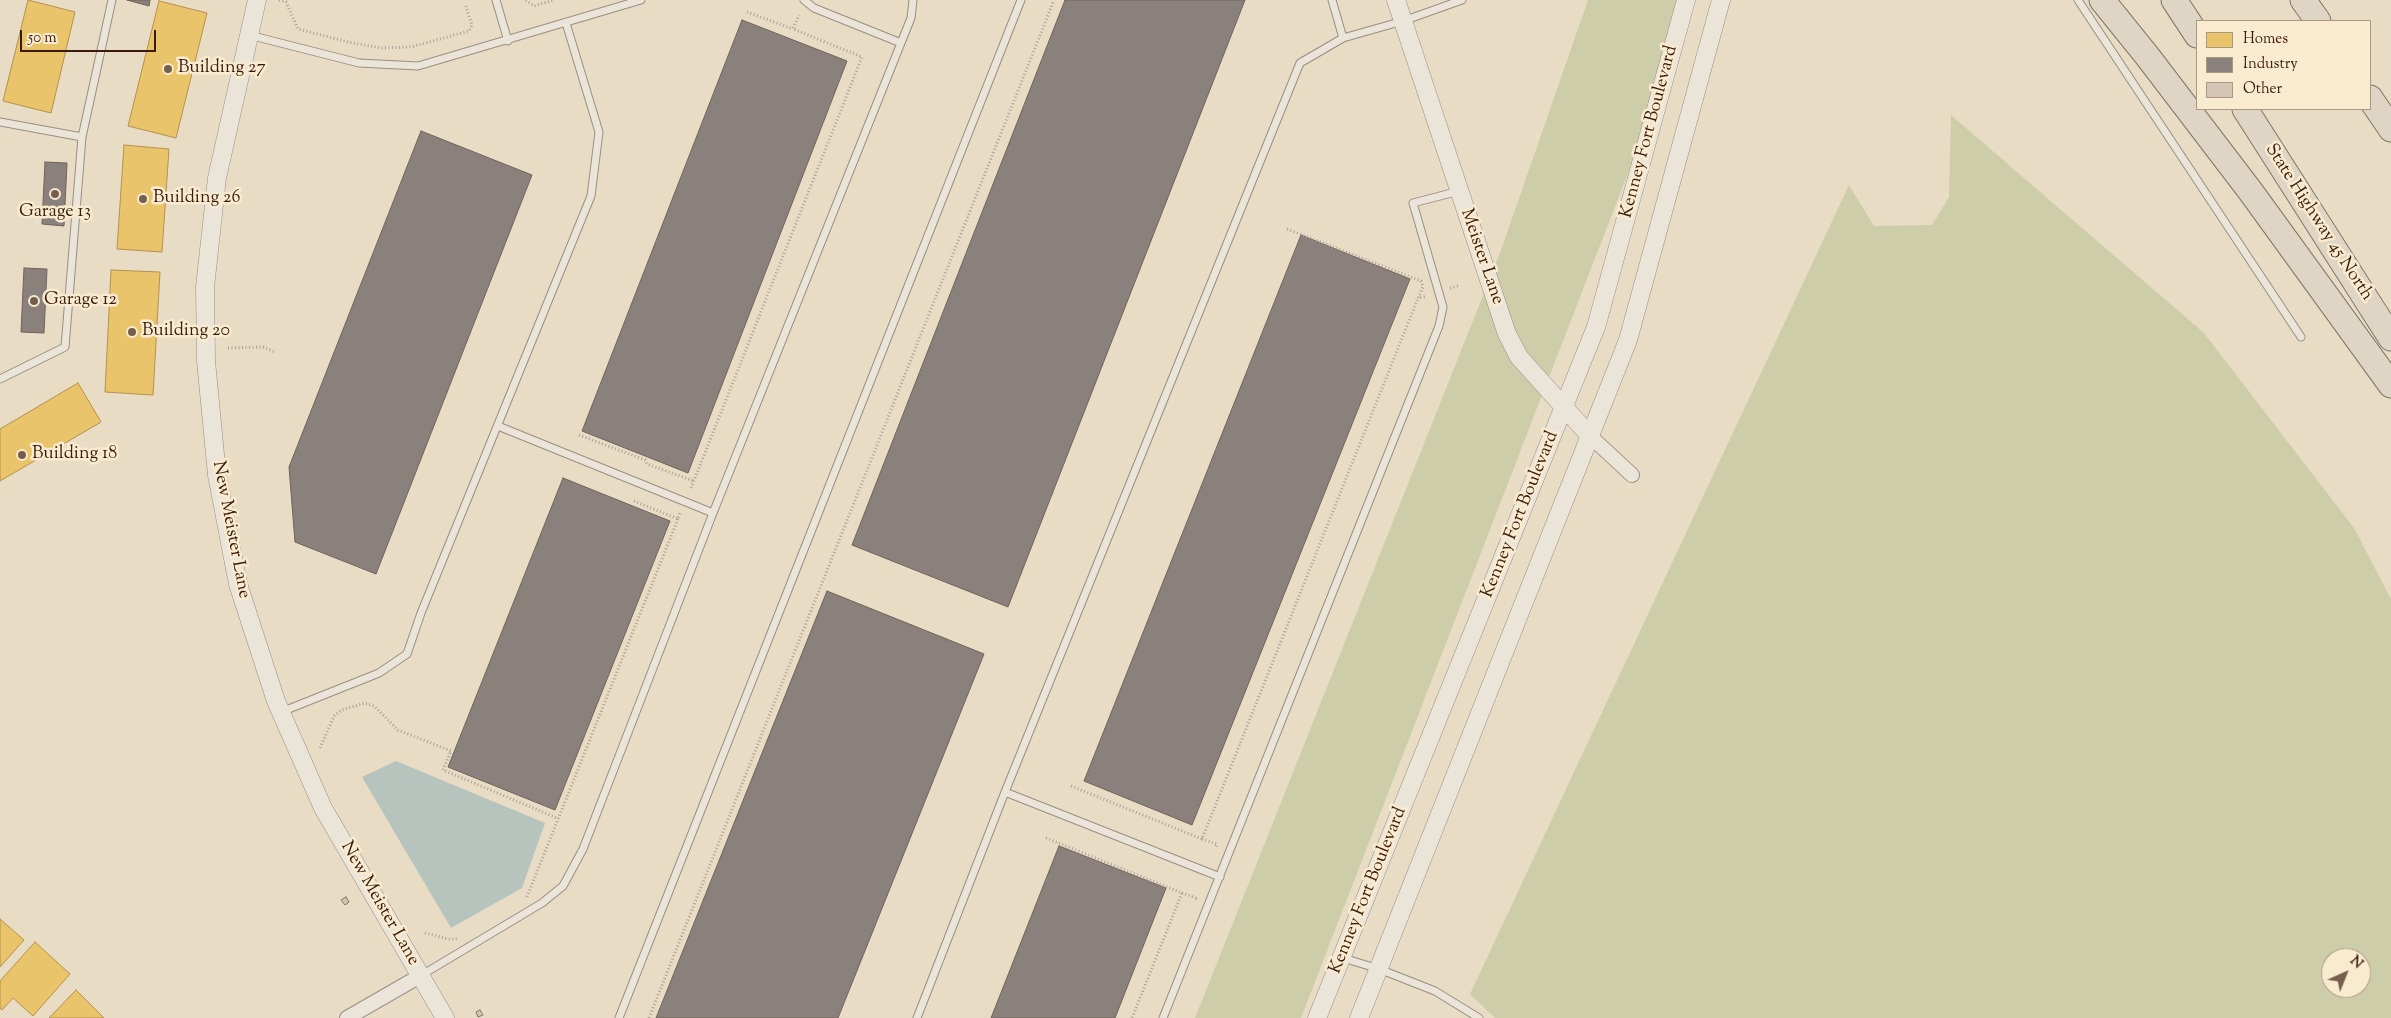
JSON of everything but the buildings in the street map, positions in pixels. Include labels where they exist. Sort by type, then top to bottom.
[{"type":"highway","points":[[2102,0],[2251,192],[2391,385]]},
{"type":"highway","points":[[2174,0],[2196,33]]},
{"type":"highway","points":[[2303,0],[2317,20]]},
{"type":"highway","points":[[2371,99],[2391,129]]},
{"type":"highway","name":"State Highway 45 North","points":[[2246,110],[2391,338]]},
{"type":"street","name":"New Meister Lane","points":[[257,0],[217,178],[205,287],[206,361],[217,475],[238,584],[281,712],[323,808],[446,1018]]},
{"type":"street","name":"Meister Lane","points":[[1396,0],[1507,334],[1519,357],[1564,408],[1590,436],[1632,475]]},
{"type":"street","name":"Kenney Fort Boulevard","points":[[1317,1018],[1596,328],[1686,0]]},
{"type":"street","name":"Kenney Fort Boulevard","points":[[1359,1018],[1628,340],[1720,0]]},
{"type":"street","points":[[347,1018],[420,976]]},
{"type":"lane","points":[[0,379],[65,347],[82,137],[112,0]]},
{"type":"lane","points":[[496,0],[508,40]]},
{"type":"lane","points":[[249,35],[358,63],[387,66],[418,66],[641,0]]},
{"type":"lane","points":[[804,0],[814,8],[901,43]]},
{"type":"lane","points":[[420,976],[542,903],[563,886],[584,849],[713,513],[911,18],[913,0]]},
{"type":"lane","points":[[619,1018],[1021,0]]},
{"type":"lane","points":[[1332,0],[1344,38]]},
{"type":"lane","points":[[916,1018],[1005,792],[1300,63],[1344,38],[1403,21],[1462,0]]},
{"type":"lane","points":[[2078,0],[2301,337]]},
{"type":"lane","points":[[281,712],[379,673],[407,654],[591,196],[599,132],[566,23]]},
{"type":"lane","points":[[0,122],[82,137]]},
{"type":"lane","points":[[1163,1018],[1439,326],[1443,307],[1413,203],[1459,191]]},
{"type":"lane","points":[[498,426],[713,513]]},
{"type":"lane","points":[[1005,792],[1220,877]]},
{"type":"lane","points":[[1342,958],[1379,968],[1435,991],[1479,1018]]},
{"type":"path","points":[[279,0],[286,2],[298,29],[348,42],[381,48],[411,47],[469,31],[472,25],[465,4]]},
{"type":"path","points":[[526,0],[534,6],[554,0]]},
{"type":"path","points":[[649,1018],[1054,0]]},
{"type":"path","points":[[691,488],[862,57],[747,12]]},
{"type":"path","points":[[793,29],[799,15]]},
{"type":"path","points":[[1202,838],[1423,287],[1421,281],[1286,229]]},
{"type":"path","points":[[1450,288],[1458,286]]},
{"type":"path","points":[[1418,298],[1427,296]]},
{"type":"path","points":[[228,348],[263,347],[275,352]]},
{"type":"path","points":[[579,435],[694,481]]},
{"type":"path","points":[[634,501],[678,519]]},
{"type":"path","points":[[520,901],[528,896],[557,818],[680,513]]},
{"type":"path","points":[[320,748],[334,716],[342,710],[366,704],[374,706],[398,730],[451,751],[443,770],[557,818]]},
{"type":"path","points":[[1072,786],[1217,844],[1214,852]]},
{"type":"path","points":[[1046,838],[1196,898],[1199,892]]},
{"type":"path","points":[[1132,1018],[1182,893]]},
{"type":"path","points":[[425,933],[456,940],[464,935]]},
{"type":"green space","points":[[1588,0],[1695,0],[1301,1018],[1195,1018],[1500,253]]},
{"type":"green space","points":[[1951,115],[2204,333],[2354,528],[2391,599],[2391,1018],[1495,1018],[1470,994],[1849,185],[1874,226],[1932,225],[1949,197]]},
{"type":"shaded area","points":[[396,761],[545,823],[522,888],[451,928],[362,777]]},
{"type":"place","name":"Building 27","points":[[168,69]]},
{"type":"place","name":"Garage 13","points":[[55,194]]},
{"type":"place","name":"Building 26","points":[[143,199]]},
{"type":"place","name":"Garage 12","points":[[34,301]]},
{"type":"place","name":"Building 20","points":[[132,332]]},
{"type":"place","name":"Building 18","points":[[22,455]]}]
